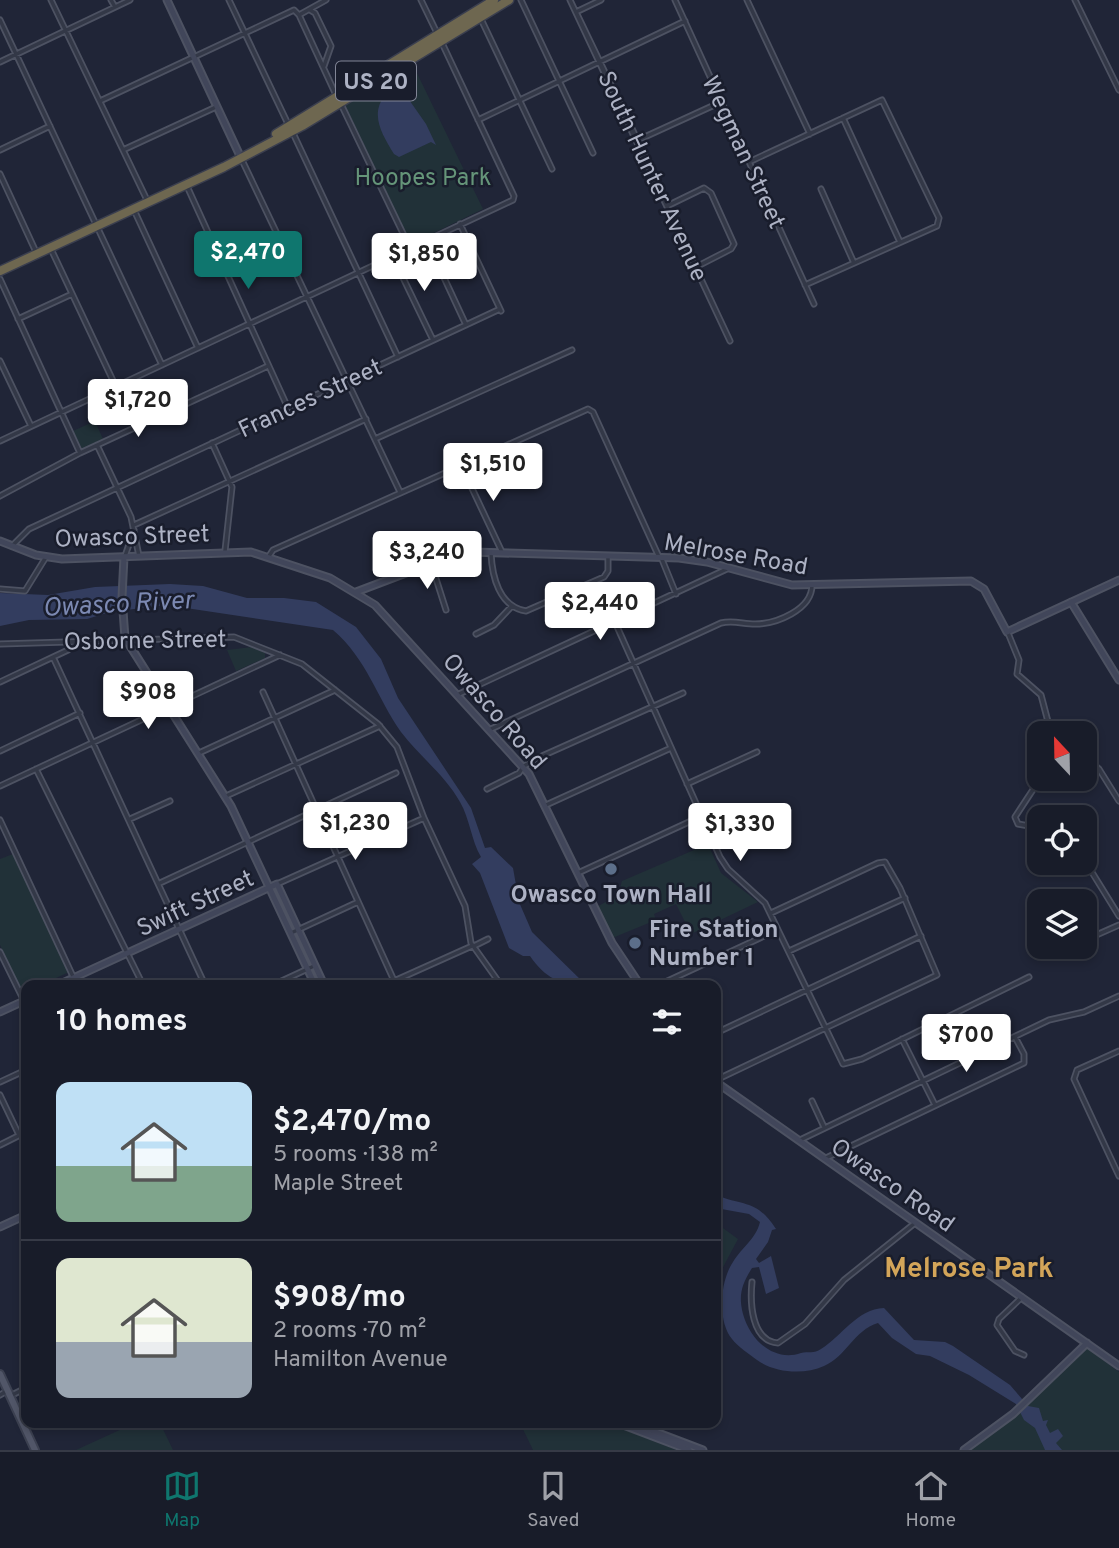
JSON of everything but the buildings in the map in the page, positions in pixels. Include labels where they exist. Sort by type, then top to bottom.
[{"type":"highway","name":"US 20","points":[[479,14],[494,0]]},
{"type":"highway","name":"US 20","points":[[0,271],[241,158],[479,14],[509,0]]},
{"type":"main road","points":[[167,0],[241,158]]},
{"type":"main road","name":"Owasco Street","points":[[0,541],[46,557],[124,557],[225,551],[268,556],[317,573],[356,592]]},
{"type":"main road","name":"Melrose Road","points":[[356,592],[459,554],[660,557],[697,560],[781,584],[812,586],[971,581],[984,589],[1007,632]]},
{"type":"main road","points":[[124,557],[122,579],[125,638],[226,796],[298,930],[321,980]]},
{"type":"main road","points":[[1007,632],[1119,580]]},
{"type":"main road","name":"Owasco Road","points":[[356,592],[392,621],[524,766],[546,805],[615,949],[637,980]]},
{"type":"main road","points":[[1071,602],[1119,680]]},
{"type":"main road","points":[[273,886],[312,980]]},
{"type":"main road","name":"Swift Street","points":[[69,980],[273,886]]},
{"type":"main road","points":[[0,1012],[21,1003]]},
{"type":"main road","name":"Owasco Road","points":[[721,1085],[1119,1366]]},
{"type":"main road","points":[[0,1227],[21,1217]]},
{"type":"main road","points":[[964,1450],[1013,1414],[1087,1343]]},
{"type":"main road","points":[[0,1374],[21,1419]]},
{"type":"main road","points":[[25,1428],[35,1450]]},
{"type":"main road","points":[[631,1428],[689,1450]]},
{"type":"main road","points":[[645,1428],[703,1450]]},
{"type":"street","points":[[51,0],[147,202]]},
{"type":"street","points":[[111,0],[115,7]]},
{"type":"street","points":[[0,62],[130,0]]},
{"type":"street","points":[[229,0],[398,357]]},
{"type":"street","points":[[299,15],[326,0]]},
{"type":"street","points":[[0,441],[513,200],[514,195],[421,0]]},
{"type":"street","points":[[521,0],[593,153]]},
{"type":"street","name":"South Hunter Avenue","points":[[570,0],[730,341]]},
{"type":"street","points":[[576,12],[601,0]]},
{"type":"street","name":"Wegman Street","points":[[675,0],[814,304]]},
{"type":"street","points":[[747,0],[810,134]]},
{"type":"street","points":[[1075,0],[1119,90]]},
{"type":"street","points":[[100,101],[294,10],[299,15],[410,248]]},
{"type":"street","points":[[308,10],[314,12],[331,46],[324,68]]},
{"type":"street","points":[[479,14],[552,169]]},
{"type":"street","points":[[0,20],[162,365]]},
{"type":"street","points":[[478,120],[685,21]]},
{"type":"street","points":[[749,162],[882,100],[939,223],[805,285]]},
{"type":"street","points":[[638,140],[721,102]]},
{"type":"street","points":[[123,150],[217,106]]},
{"type":"street","points":[[843,118],[900,242]]},
{"type":"street","points":[[0,150],[50,126]]},
{"type":"street","points":[[241,158],[400,492]]},
{"type":"street","points":[[0,174],[37,254]]},
{"type":"street","points":[[186,184],[288,408]]},
{"type":"street","points":[[667,206],[704,188],[711,193],[734,246],[696,267]]},
{"type":"street","points":[[821,189],[854,263]]},
{"type":"street","points":[[134,209],[198,348]]},
{"type":"street","name":"Frances Street","points":[[11,547],[29,529],[500,310],[460,224]]},
{"type":"street","points":[[426,240],[466,325]]},
{"type":"street","points":[[50,247],[116,387]]},
{"type":"street","points":[[393,256],[433,340]]},
{"type":"street","points":[[0,279],[80,453]]},
{"type":"street","points":[[18,319],[72,293]]},
{"type":"street","points":[[375,439],[572,350]]},
{"type":"street","points":[[0,361],[31,426]]},
{"type":"street","points":[[0,496],[80,453],[268,366]]},
{"type":"street","points":[[268,556],[285,545],[586,409],[593,412],[676,594]]},
{"type":"street","points":[[124,557],[134,527],[366,419]]},
{"type":"street","points":[[212,443],[231,481],[225,551]]},
{"type":"street","points":[[97,445],[134,527],[139,556]]},
{"type":"street","points":[[461,465],[503,554]]},
{"type":"street","points":[[491,553],[496,586],[512,607],[520,611],[532,610],[602,579],[608,571],[608,556]]},
{"type":"street","points":[[0,589],[26,590],[46,557]]},
{"type":"street","points":[[430,564],[446,610]]},
{"type":"street","points":[[459,694],[729,568]]},
{"type":"street","points":[[491,729],[724,622],[763,623],[782,618],[806,602],[811,595],[812,586]]},
{"type":"street","points":[[476,634],[494,625],[512,607]]},
{"type":"street","points":[[615,622],[728,869],[759,895],[771,913],[824,1029],[845,1065],[1029,977]]},
{"type":"street","points":[[1007,632],[1019,660],[1017,676],[1032,685],[1041,695],[1048,721]]},
{"type":"street","name":"Osborne Street","points":[[0,644],[125,638],[234,637],[302,664],[380,726],[397,747],[424,818],[465,906],[473,946]]},
{"type":"street","points":[[0,682],[80,641]]},
{"type":"street","points":[[0,786],[281,654]]},
{"type":"street","points":[[53,657],[203,980]]},
{"type":"street","points":[[199,753],[335,690]]},
{"type":"street","points":[[263,692],[394,980]]},
{"type":"street","points":[[487,789],[522,772],[524,766],[683,693]]},
{"type":"street","points":[[0,751],[80,713]]},
{"type":"street","points":[[226,796],[380,726]]},
{"type":"street","points":[[546,805],[671,748]]},
{"type":"street","points":[[687,784],[757,752]]},
{"type":"street","points":[[1097,767],[1119,801]]},
{"type":"street","points":[[36,769],[139,980]]},
{"type":"street","points":[[159,883],[396,773]]},
{"type":"street","points":[[1027,826],[1015,820],[1032,791]]},
{"type":"street","points":[[130,819],[170,801]]},
{"type":"street","points":[[578,873],[702,816]]},
{"type":"street","name":"Swift Street","points":[[273,886],[424,818]]},
{"type":"street","points":[[0,820],[74,978]]},
{"type":"street","points":[[721,1079],[936,977],[937,971],[905,898],[889,866],[882,862],[771,913]]},
{"type":"street","points":[[1094,875],[1119,916]]},
{"type":"street","points":[[788,951],[905,898]]},
{"type":"street","points":[[291,933],[358,902]]},
{"type":"street","points":[[1097,935],[1119,925]]},
{"type":"street","points":[[670,980],[778,929]]},
{"type":"street","points":[[721,1030],[921,936]]},
{"type":"street","points":[[401,980],[488,939]]},
{"type":"street","points":[[473,946],[496,980]]},
{"type":"street","points":[[0,952],[21,993]]},
{"type":"street","points":[[284,980],[314,966]]},
{"type":"street","points":[[800,1140],[1049,1020],[1084,1012],[1119,996]]},
{"type":"street","points":[[826,1158],[1020,1066],[1025,1058],[1015,1037]]},
{"type":"street","points":[[902,1039],[935,1105]]},
{"type":"street","points":[[1119,1051],[1077,1070],[1074,1079],[1119,1175]]},
{"type":"street","points":[[0,1082],[21,1072]]},
{"type":"street","points":[[0,1095],[19,1135],[0,1144]]},
{"type":"street","points":[[812,1101],[824,1127]]},
{"type":"street","points":[[752,1282],[750,1306],[755,1323],[768,1339],[778,1343],[805,1324],[844,1280],[916,1222]]},
{"type":"street","points":[[1022,1297],[1000,1318],[997,1325],[1015,1351],[1024,1355]]},
{"type":"street","points":[[0,1395],[21,1389]]},
{"type":"green space","name":"Hoopes Park","points":[[412,63],[483,209],[411,244],[345,105]]},
{"type":"green space","points":[[95,421],[103,439],[82,449],[73,431]]},
{"type":"green space","points":[[252,647],[265,653],[265,658],[236,671],[227,650]]},
{"type":"green space","points":[[708,844],[721,873],[758,902],[691,934],[676,904],[654,914],[656,920],[610,939],[595,908],[618,895],[622,881]]},
{"type":"green space","points":[[13,854],[69,972],[52,980],[21,980],[21,990],[0,945],[0,859]]},
{"type":"green space","points":[[721,1227],[738,1239],[721,1271]]},
{"type":"green space","points":[[1087,1348],[1119,1372],[1119,1450],[970,1450],[1014,1418]]},
{"type":"green space","points":[[124,1428],[162,1428],[173,1450],[76,1450]]},
{"type":"green space","points":[[522,1428],[620,1428],[677,1450],[533,1450]]},
{"type":"water","points":[[386,94],[405,94],[426,124],[436,145],[431,142],[399,157],[394,154],[379,124],[378,109]]},
{"type":"water","name":"Owasco River","points":[[170,584],[203,586],[247,598],[284,598],[316,602],[356,627],[381,659],[398,698],[471,808],[485,848],[491,847],[513,868],[519,902],[532,932],[581,980],[554,979],[541,970],[530,956],[523,956],[509,948],[480,873],[472,864],[481,857],[460,802],[447,783],[401,732],[355,653],[333,630],[166,605],[110,612],[87,619],[29,620],[0,626],[0,593],[48,595],[95,587]]},
{"type":"water","points":[[721,1196],[756,1208],[776,1229],[772,1230],[768,1242],[756,1259],[759,1263],[771,1256],[779,1288],[766,1294],[759,1267],[752,1268],[741,1295],[747,1324],[765,1347],[782,1355],[816,1351],[829,1344],[858,1318],[884,1308],[914,1340],[945,1342],[953,1346],[1010,1385],[1028,1406],[1039,1408],[1043,1421],[1048,1420],[1046,1425],[1050,1433],[1058,1429],[1063,1436],[1056,1443],[1062,1450],[1045,1450],[1035,1428],[1024,1420],[1016,1404],[969,1375],[930,1356],[916,1354],[892,1338],[878,1323],[863,1331],[832,1362],[808,1371],[772,1368],[747,1353],[734,1342],[727,1331],[722,1301],[729,1270],[760,1222],[749,1214],[721,1209]]},
{"type":"place","name":"Owasco Town Hall","points":[[611,869]]},
{"type":"place","name":"Fire Station Number 1","points":[[635,943]]},
{"type":"district","name":"Melrose Park","points":[[969,1267]]}]
